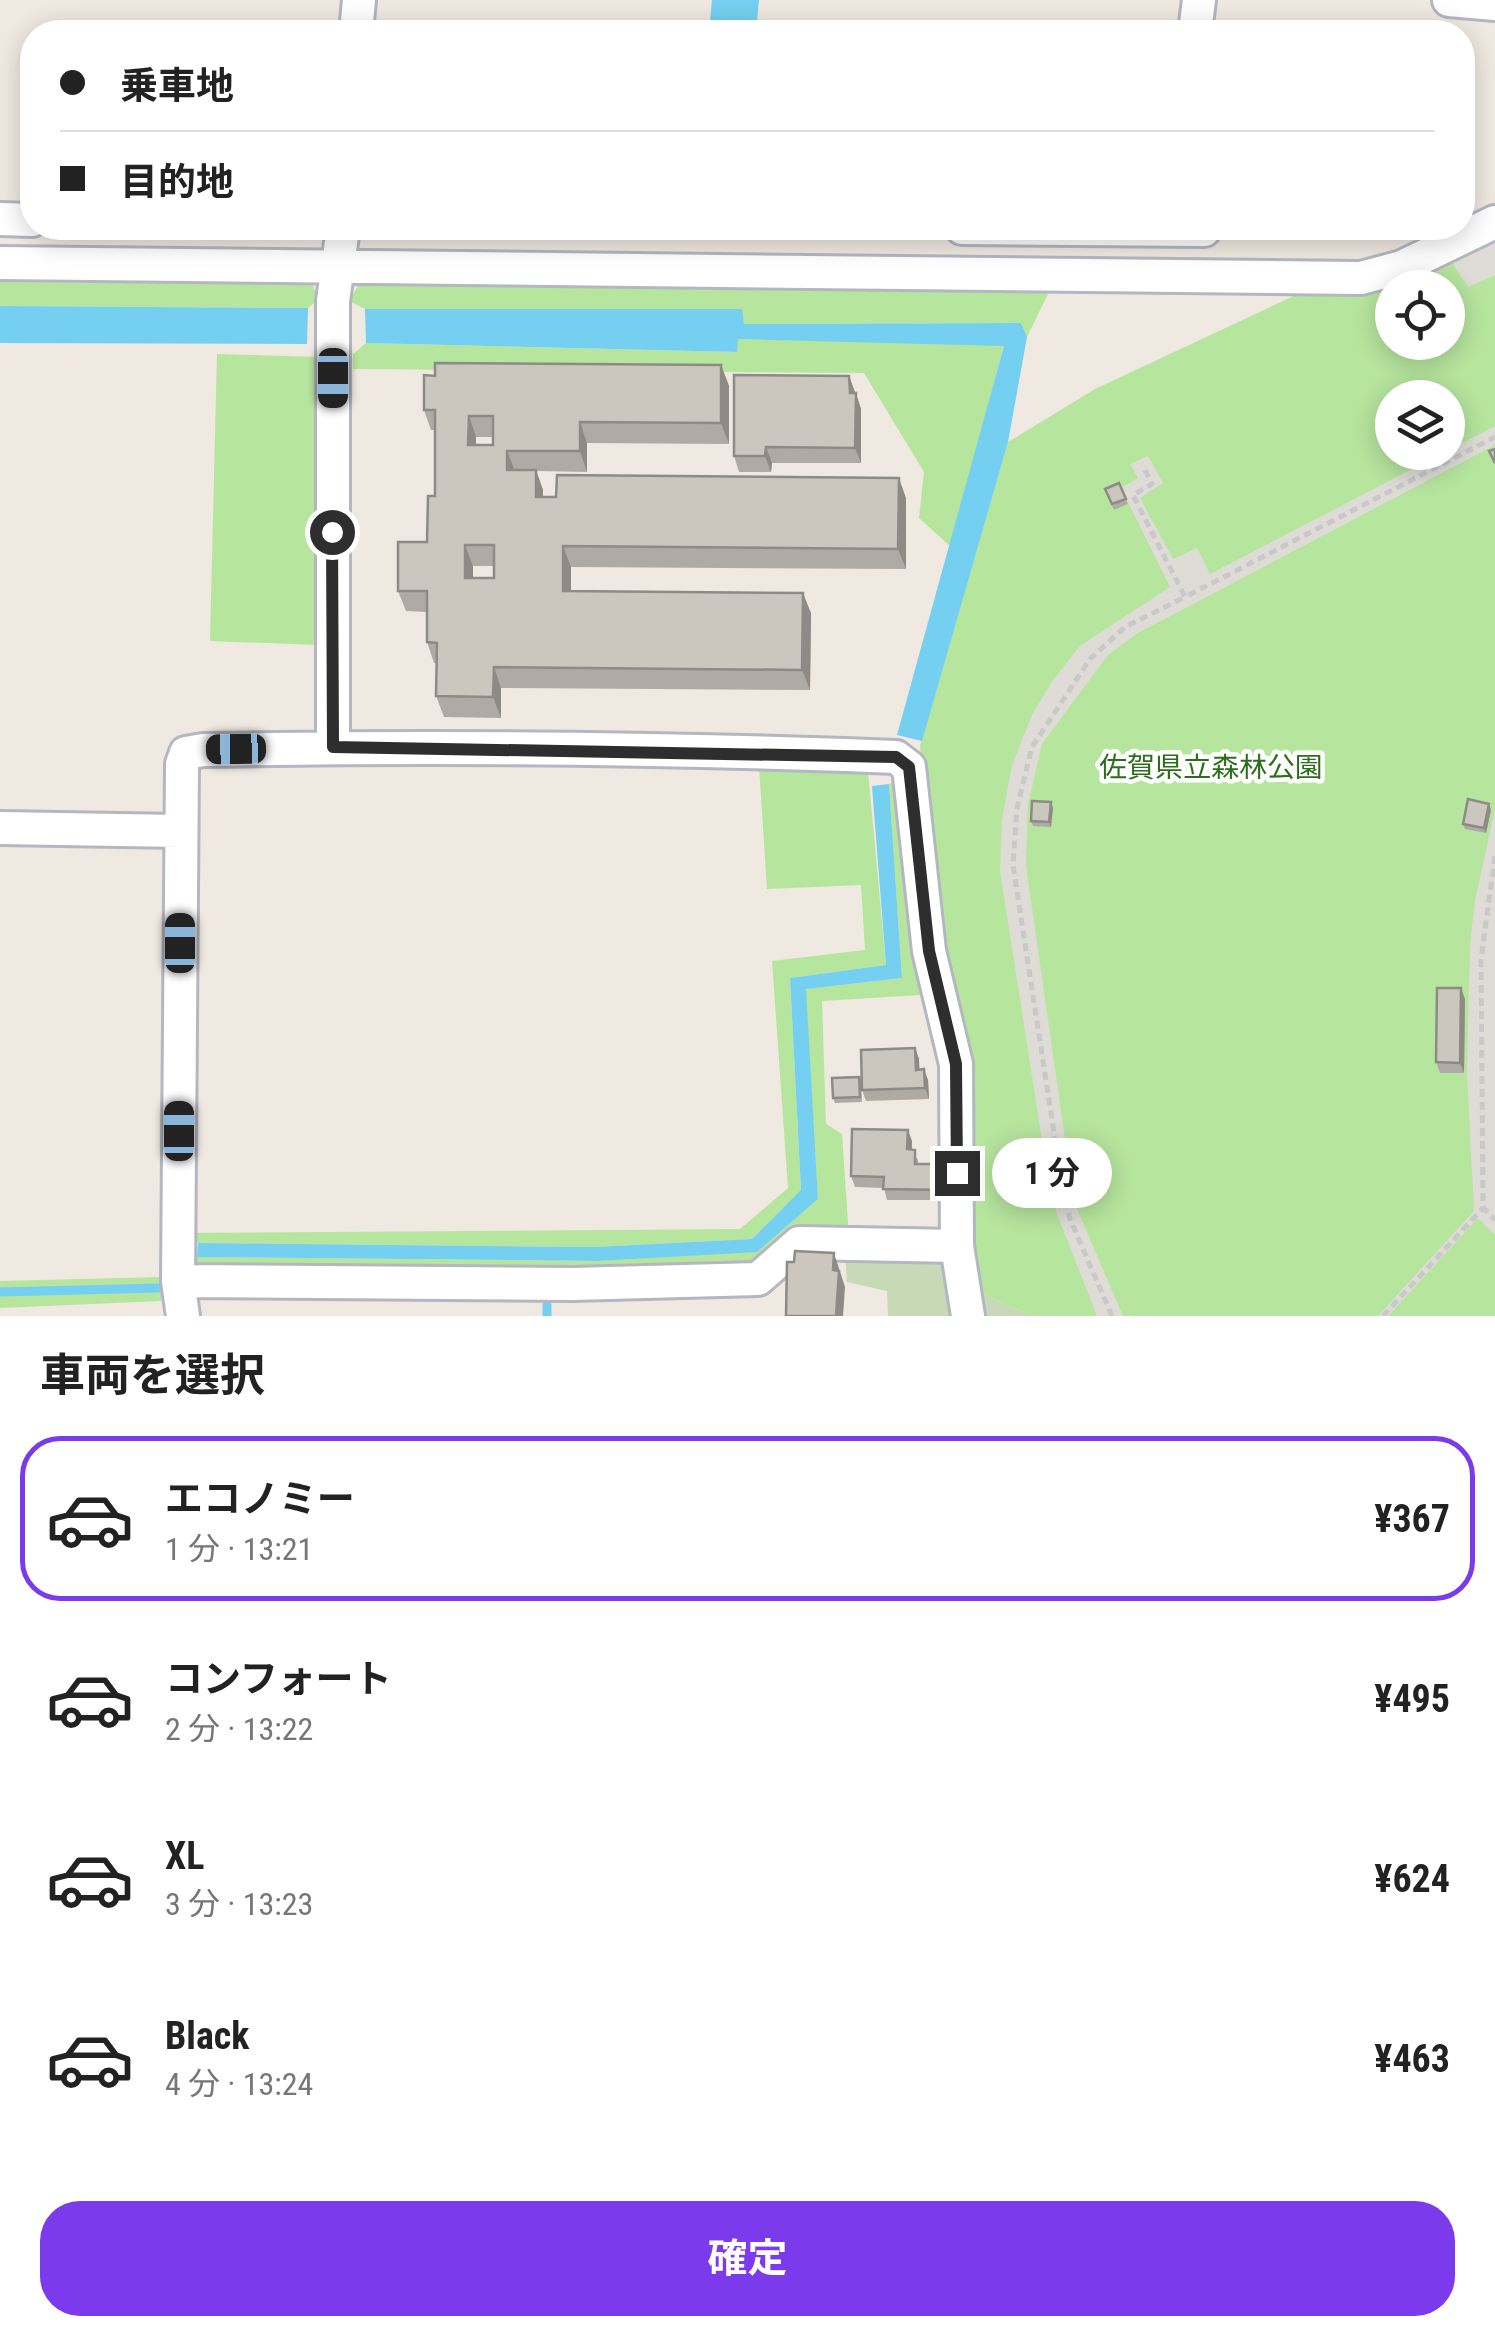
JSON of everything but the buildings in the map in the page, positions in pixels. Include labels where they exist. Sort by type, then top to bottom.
[{"type":"street","points":[[1449,0],[1495,4]]},
{"type":"street","points":[[333,747],[333,301],[342,240]]},
{"type":"street","points":[[1205,240],[1210,275]]},
{"type":"street","points":[[0,263],[1362,278],[1402,267],[1458,240]]},
{"type":"street","points":[[183,1316],[178,1281],[182,764],[186,753],[333,747],[771,752],[896,757],[909,767],[929,951],[956,1064],[958,1246],[968,1316]]},
{"type":"street","points":[[0,828],[180,830]]},
{"type":"street","points":[[178,1281],[572,1284],[758,1280],[800,1243],[958,1246]]},
{"type":"path","points":[[1112,1316],[1070,1219],[1013,866],[1017,808],[1032,747],[1090,658],[1125,627],[1495,437]]},
{"type":"path","points":[[1145,470],[1152,484],[1133,495],[1185,597]]},
{"type":"path","points":[[1495,856],[1481,960],[1483,1207],[1495,1220]]},
{"type":"path","points":[[1383,1316],[1483,1207]]},
{"type":"green space","name":"佐賀県立森林公園","points":[[1495,233],[1495,1316],[1031,1316],[971,1288],[969,1061],[936,902],[920,746],[1008,442],[1095,389],[1298,294],[1375,290],[1375,360],[1465,360],[1465,270],[1417,270]]},
{"type":"green space","points":[[0,282],[312,284],[319,299],[308,308],[0,306]]},
{"type":"green space","points":[[359,284],[1049,292],[1027,337],[1021,323],[744,324],[741,309],[365,309],[349,301]]},
{"type":"green space","points":[[737,339],[1004,345],[951,547],[919,518],[924,472],[864,373],[353,369],[353,354],[366,343],[736,352]]},
{"type":"green space","points":[[217,354],[320,357],[320,645],[210,641]]},
{"type":"green space","points":[[759,766],[868,771],[886,965],[790,978],[801,1191],[752,1239],[594,1247],[198,1243],[187,1233],[740,1229],[788,1188],[772,961],[865,950],[861,885],[767,889]]},
{"type":"green space","points":[[899,779],[920,995],[822,1001],[826,1124],[842,1134],[849,1237],[764,1266],[601,1275],[194,1271],[197,1257],[598,1261],[758,1251],[818,1199],[805,989],[902,978],[889,784]]},
{"type":"green space","points":[[845,1253],[933,1255],[949,1272],[957,1316],[888,1316],[887,1291],[847,1282]]},
{"type":"green space","points":[[162,1277],[161,1301],[0,1308],[0,1281]]},
{"type":"green space","points":[[971,1288],[1031,1316],[975,1316]]},
{"type":"shaded area","points":[[1495,233],[1495,275],[1468,287],[1465,270],[1457,270],[1448,256]]},
{"type":"shaded area","points":[[1495,426],[1495,445],[1465,461],[1465,442]]},
{"type":"shaded area","points":[[1148,456],[1163,483],[1140,498],[1173,559],[1197,548],[1210,574],[1410,470],[1448,470],[1136,634],[1107,656],[1042,744],[1028,804],[1026,866],[1074,1202],[1123,1316],[1097,1316],[1057,1214],[1046,1166],[1000,871],[1002,820],[1012,765],[1032,715],[1053,680],[1080,646],[1170,587],[1121,488],[1138,478],[1130,464]]},
{"type":"shaded area","points":[[1495,810],[1495,1235],[1478,1218],[1388,1316],[1378,1316],[1474,1211],[1467,1074],[1470,945],[1475,900]]},
{"type":"water","points":[[712,0],[759,0],[757,20],[710,20]]},
{"type":"water","points":[[0,306],[308,308],[307,344],[0,343]]},
{"type":"water","points":[[365,309],[742,309],[744,324],[1021,323],[1027,337],[1008,442],[922,741],[897,735],[1004,346],[738,339],[737,352],[366,343]]},
{"type":"water","points":[[889,784],[902,978],[806,989],[818,1199],[757,1252],[598,1261],[197,1257],[198,1243],[594,1247],[752,1239],[801,1190],[790,978],[886,965],[872,786]]},
{"type":"waterway","points":[[0,1292],[158,1288]]},
{"type":"waterway","points":[[547,1305],[547,1316]]},
{"type":"route","points":[[332,532],[333,747],[771,752],[896,757],[909,767],[929,951],[956,1064],[957,1173]]}]
